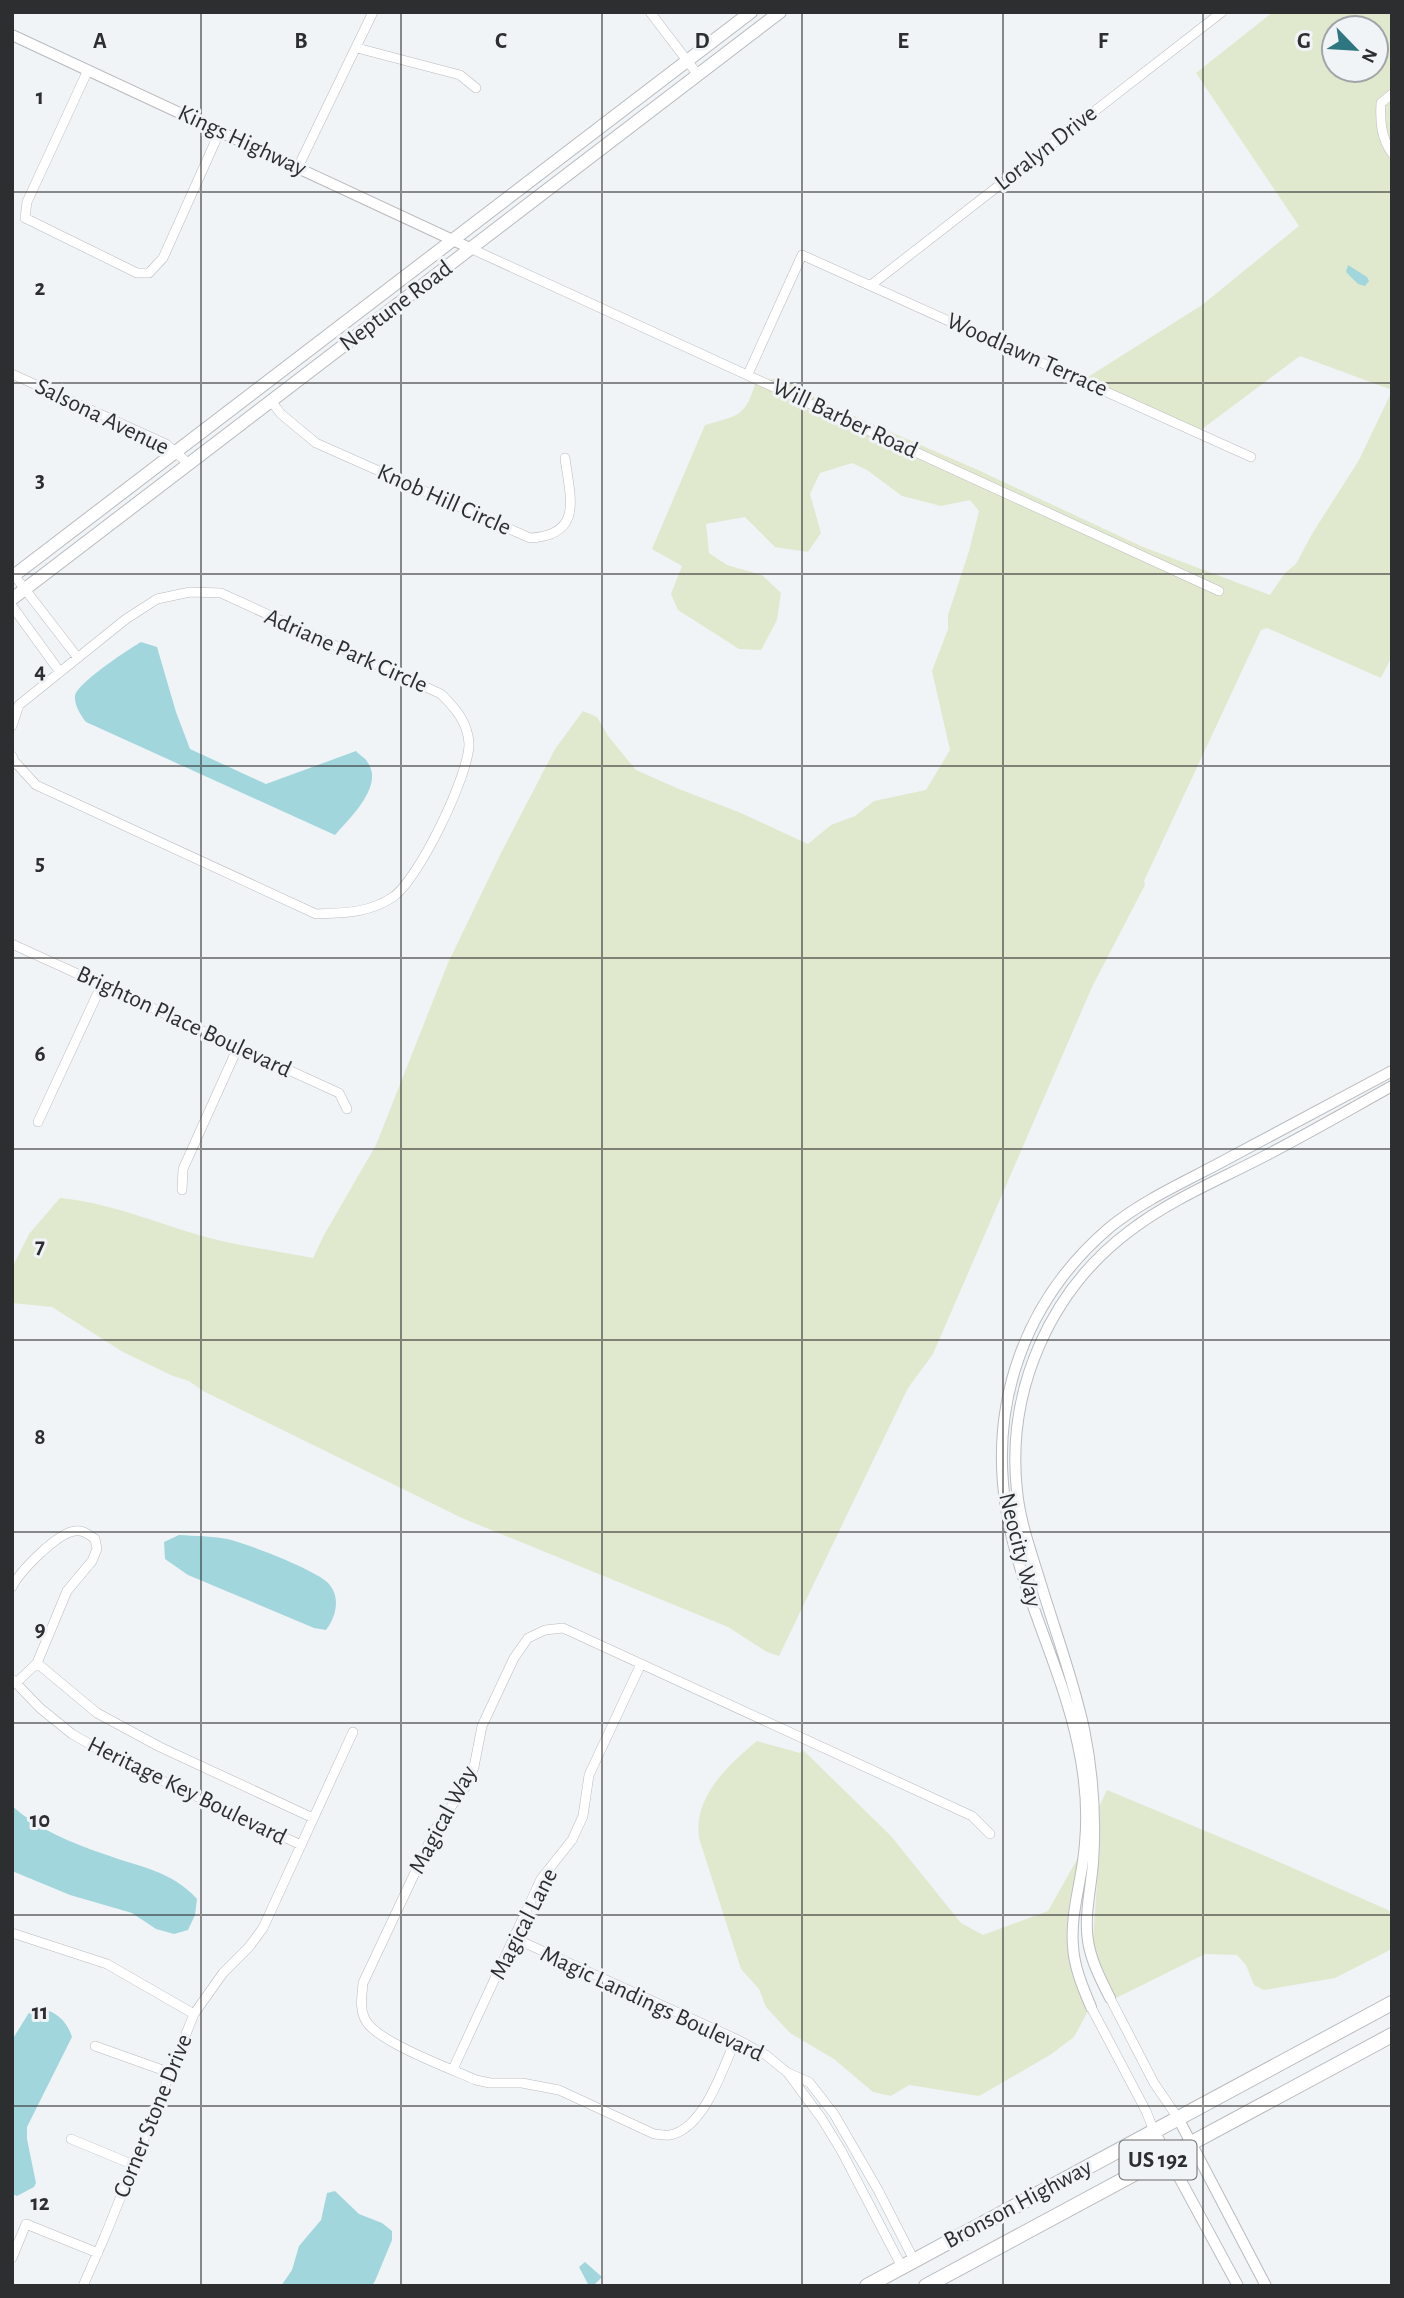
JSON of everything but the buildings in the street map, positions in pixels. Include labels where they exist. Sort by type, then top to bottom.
[{"type":"highway","name":"Bronson Highway","points":[[867,2286],[1392,2003]]},
{"type":"highway","name":"Bronson Highway","points":[[926,2286],[1392,2035]]},
{"type":"main road","name":"Neptune Road","points":[[13,576],[751,12]]},
{"type":"main road","name":"Neptune Road","points":[[12,600],[780,12]]},
{"type":"street","points":[[298,167],[373,12]]},
{"type":"street","points":[[650,12],[698,75]]},
{"type":"street","name":"Loralyn Drive","points":[[871,285],[1222,12]]},
{"type":"street","name":"Kings Highway","points":[[12,35],[471,249]]},
{"type":"street","points":[[357,48],[460,75],[476,88]]},
{"type":"street","points":[[88,70],[27,202],[25,218],[137,272],[149,273],[163,258],[220,131]]},
{"type":"street","points":[[1392,93],[1381,103],[1380,125],[1386,145],[1392,153]]},
{"type":"street","name":"Will Barber Road","points":[[471,249],[1219,591]]},
{"type":"street","name":"Woodlawn Terrace","points":[[748,374],[802,255],[1251,457]]},
{"type":"street","name":"Salsona Avenue","points":[[12,374],[166,444],[189,464]]},
{"type":"street","name":"Knob Hill Circle","points":[[271,401],[281,414],[316,443],[530,538],[550,537],[568,521],[571,505],[565,458]]},
{"type":"street","points":[[13,576],[78,658]]},
{"type":"street","name":"Adriane Park Circle","points":[[12,726],[19,705],[127,619],[158,599],[190,592],[221,593],[441,694],[461,714],[469,743],[463,776],[427,853],[396,895],[358,913],[316,914],[36,785],[12,756]]},
{"type":"street","points":[[12,606],[60,672]]},
{"type":"street","name":"Brighton Place Boulevard","points":[[12,944],[339,1093],[347,1109]]},
{"type":"street","points":[[38,1122],[102,984]]},
{"type":"street","points":[[182,1190],[183,1169],[238,1047]]},
{"type":"street","name":"Neocity Way","points":[[1091,2007],[1081,1982],[1073,1947],[1075,1908],[1086,1841],[1086,1807],[1079,1748],[1067,1701],[1038,1624],[1010,1532],[1002,1465],[1004,1410],[1024,1343],[1054,1288],[1091,1245],[1111,1227],[1135,1210],[1392,1071]]},
{"type":"street","name":"Neocity Way","points":[[1110,1998],[1095,1967],[1087,1940],[1094,1839],[1088,1752],[1078,1705],[1023,1524],[1017,1491],[1016,1449],[1021,1403],[1037,1348],[1067,1295],[1099,1258],[1131,1229],[1163,1209],[1392,1086]]},
{"type":"street","points":[[1273,1134],[1282,1147]]},
{"type":"street","points":[[1091,1245],[1099,1258]]},
{"type":"street","points":[[12,1587],[37,1555],[72,1531],[84,1531],[95,1539],[97,1549],[92,1561],[66,1591],[37,1662],[14,1681]]},
{"type":"street","name":"Magical Way","points":[[736,2039],[702,2113],[689,2126],[671,2135],[654,2134],[559,2090],[522,2082],[490,2083],[476,2080],[384,2038],[366,2022],[361,2005],[363,1983],[436,1828],[466,1786],[474,1767],[482,1726],[514,1658],[528,1638],[545,1629],[563,1628],[972,1816],[990,1834]]},
{"type":"street","points":[[37,1662],[97,1713],[160,1747],[313,1818]]},
{"type":"street","name":"Magical Lane","points":[[453,2069],[541,1879],[572,1840],[583,1816],[589,1775],[641,1664]]},
{"type":"street","name":"Heritage Key Boulevard","points":[[14,1681],[40,1708],[83,1741],[301,1845]]},
{"type":"street","points":[[194,2014],[223,1973],[249,1947],[263,1928],[353,1732]]},
{"type":"street","name":"Corner Stone Drive","points":[[12,1933],[107,1964],[194,2014],[83,2286]]},
{"type":"street","name":"Magic Landings Boulevard","points":[[514,1938],[736,2039],[766,2055],[788,2073],[822,2119],[908,2263]]},
{"type":"street","points":[[1110,1998],[1154,2083],[1178,2118],[1266,2286]]},
{"type":"street","points":[[1091,2007],[1166,2155],[1238,2286]]},
{"type":"street","points":[[95,2046],[171,2073]]},
{"type":"street","name":"Magic Landings Boulevard","points":[[788,2073],[808,2082],[834,2114],[878,2190],[908,2263]]},
{"type":"street","points":[[71,2139],[134,2165]]},
{"type":"street","points":[[12,2258],[26,2224],[98,2253]]},
{"type":"green space","points":[[1273,12],[1392,12],[1392,390],[1300,356],[1194,435],[1080,382],[1202,305],[1299,226],[1196,73]]},
{"type":"green space","points":[[780,377],[822,402],[978,470],[1143,547],[1270,595],[1285,573],[1296,564],[1359,460],[1392,391],[1392,656],[1381,678],[1267,628],[1261,630],[1144,881],[1145,885],[1092,987],[933,1354],[908,1388],[779,1656],[767,1652],[728,1627],[462,1518],[203,1391],[189,1381],[123,1352],[52,1307],[12,1303],[12,1268],[29,1234],[60,1198],[102,1205],[222,1241],[313,1258],[376,1145],[448,963],[501,853],[555,749],[583,711],[597,717],[608,736],[636,770],[808,844],[831,825],[855,816],[874,801],[926,790],[950,750],[932,671],[948,629],[948,615],[979,511],[970,500],[941,506],[902,496],[867,470],[852,463],[820,473],[810,494],[821,533],[808,552],[775,547],[745,517],[706,524],[709,553],[727,565],[762,575],[781,593],[777,620],[761,650],[739,649],[678,610],[671,594],[682,566],[652,549],[705,425],[738,414],[747,403],[755,384]]},
{"type":"green space","points":[[757,1741],[800,1753],[803,1750],[891,1836],[961,1923],[983,1935],[1048,1911],[1079,1856],[1068,1914],[1067,1937],[1073,1973],[1088,2011],[1074,2037],[1050,2055],[979,2096],[909,2085],[891,2096],[873,2092],[834,2059],[790,2033],[766,2007],[759,1989],[741,1969],[699,1838],[701,1809],[707,1796],[724,1771]]},
{"type":"green space","points":[[1107,1790],[1388,1910],[1392,1914],[1392,1949],[1335,1978],[1264,1990],[1254,1985],[1246,1965],[1237,1955],[1205,1954],[1116,1998],[1100,1966],[1093,1940],[1100,1840],[1099,1807]]},
{"type":"water","points":[[1348,265],[1367,277],[1369,281],[1365,286],[1358,284],[1346,272]]},
{"type":"water","points":[[141,642],[157,647],[190,749],[266,784],[356,751],[366,760],[372,772],[368,792],[363,802],[335,835],[86,722],[76,703],[78,690],[104,667]]},
{"type":"water","points":[[179,1535],[236,1541],[308,1570],[327,1582],[334,1593],[336,1606],[330,1624],[326,1630],[314,1628],[188,1575],[165,1559],[164,1542]]},
{"type":"water","points":[[12,1806],[33,1822],[67,1840],[154,1870],[187,1889],[197,1899],[195,1915],[188,1930],[174,1934],[156,1929],[132,1913],[70,1895],[12,1871]]},
{"type":"water","points":[[42,2008],[61,2018],[72,2037],[27,2127],[36,2183],[34,2187],[17,2196],[12,2194],[12,2040],[30,2011]]},
{"type":"water","points":[[335,2191],[359,2214],[382,2223],[392,2231],[392,2240],[375,2281],[372,2286],[281,2286],[292,2270],[299,2246],[321,2220],[327,2193]]},
{"type":"water","points":[[585,2262],[602,2277],[593,2286],[589,2286],[579,2267]]}]
